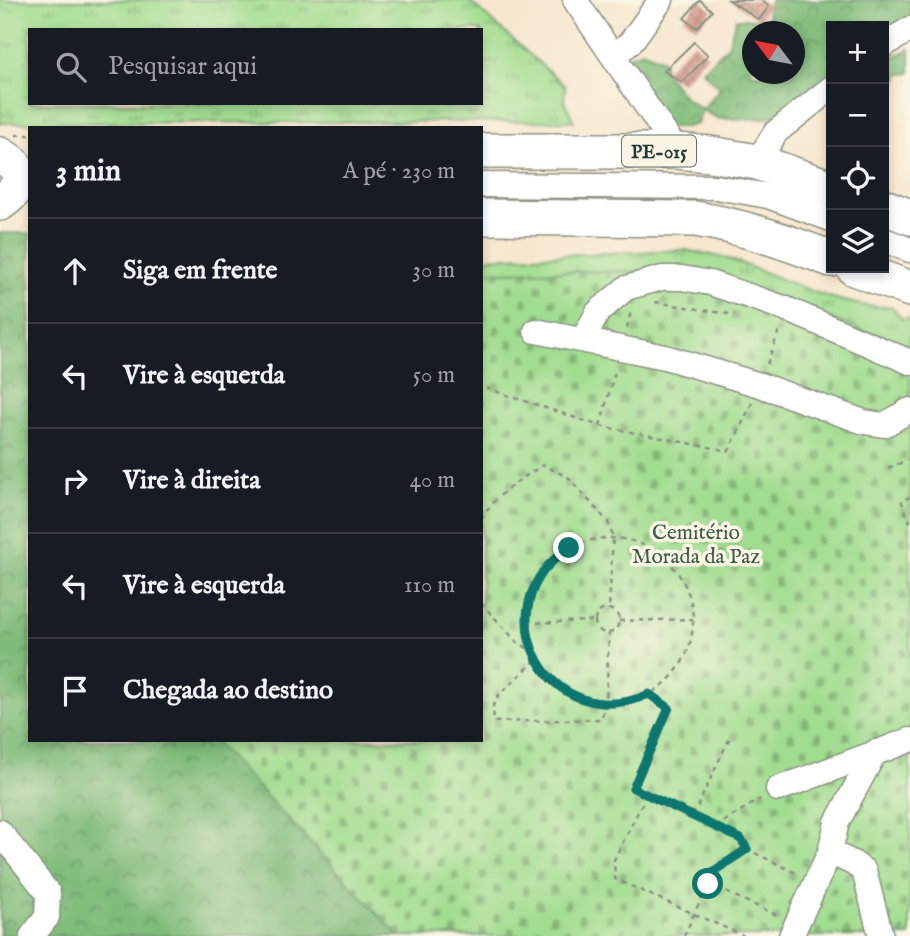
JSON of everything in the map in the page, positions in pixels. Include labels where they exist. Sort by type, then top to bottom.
[{"type":"highway","name":"PE-015","points":[[483,151],[677,151],[757,162],[826,185]]},
{"type":"highway","points":[[889,209],[910,216]]},
{"type":"highway","points":[[0,214],[28,214]]},
{"type":"highway","points":[[483,216],[695,219],[718,222],[826,257]]},
{"type":"highway","points":[[868,273],[910,289]]},
{"type":"street","points":[[575,0],[677,151]]},
{"type":"street","points":[[613,56],[630,43],[661,0]]},
{"type":"street","points":[[889,42],[910,29]]},
{"type":"street","points":[[757,162],[776,132],[826,92]]},
{"type":"street","points":[[483,185],[716,187],[768,196],[826,217]]},
{"type":"street","points":[[889,242],[910,250]]},
{"type":"street","points":[[583,340],[592,319],[626,288],[662,278],[682,278],[710,284],[784,308],[910,362]]},
{"type":"street","points":[[536,331],[665,357],[760,385],[864,422],[884,425],[910,410]]},
{"type":"street","points":[[778,789],[910,740]]},
{"type":"street","points":[[788,927],[830,852],[837,822],[875,752]]},
{"type":"street","points":[[0,832],[48,893],[47,917],[32,936]]},
{"type":"street","points":[[830,852],[864,871],[881,936]]},
{"type":"path","points":[[626,288],[634,298],[741,316]]},
{"type":"path","points":[[486,388],[600,426],[729,451]]},
{"type":"path","points":[[888,468],[910,459]]},
{"type":"path","points":[[483,516],[495,499],[543,465],[568,477],[608,522],[612,537],[608,608]]},
{"type":"path","points":[[910,497],[901,500],[910,522]]},
{"type":"path","points":[[612,537],[643,544],[669,562],[687,588],[693,619],[690,642],[681,663],[667,680],[649,694],[628,702],[606,704],[587,701],[561,688],[547,676],[532,651],[527,623],[533,590],[551,562],[579,543],[612,537]]},
{"type":"path","points":[[483,605],[516,641],[532,651]]},
{"type":"path","points":[[608,608],[614,610],[620,621],[618,627],[609,634],[601,633],[594,621],[601,609],[608,608]]},
{"type":"path","points":[[620,621],[693,619]]},
{"type":"path","points":[[527,623],[594,621]]},
{"type":"path","points":[[536,660],[498,696],[493,706],[494,722],[601,719],[606,704],[609,634]]},
{"type":"path","points":[[649,694],[669,708],[633,788],[741,839],[747,849],[802,876]]},
{"type":"path","points":[[693,816],[732,735]]},
{"type":"path","points":[[715,827],[778,789]]},
{"type":"path","points":[[647,794],[614,860],[615,879],[744,936]]},
{"type":"path","points":[[684,936],[714,871],[747,849]]},
{"type":"path","points":[[708,884],[788,927]]},
{"type":"green space","points":[[0,0],[468,0],[565,86],[564,101],[574,121],[0,123]]},
{"type":"green space","points":[[770,0],[910,0],[910,30],[889,41],[889,21],[826,21],[826,85],[789,112],[761,119],[719,119],[702,110],[697,124],[668,127],[621,59],[642,51],[664,60],[664,71],[685,98],[702,109],[720,89],[702,70],[728,46],[736,19],[767,19]]},
{"type":"green space","points":[[910,49],[910,73],[900,74],[893,91],[889,94],[889,84],[889,59]]},
{"type":"green space","points":[[0,233],[28,233],[28,742],[481,742],[664,936],[0,936]]},
{"type":"green space","points":[[686,250],[728,259],[828,297],[870,306],[892,307],[902,319],[910,318],[910,348],[700,271],[483,272],[483,258]]},
{"type":"green space","name":"Cemitério Morada da Paz","points":[[700,271],[910,348],[910,936],[399,936],[215,742],[483,742],[483,272]]},
{"type":"building","points":[[700,0],[712,11],[697,28],[684,18]]},
{"type":"building","points":[[729,0],[761,0],[769,6],[759,20]]},
{"type":"building","points":[[694,42],[708,55],[682,83],[664,71]]},
{"type":"route","points":[[569,548],[544,570],[529,601],[527,633],[532,651],[541,668],[554,683],[578,698],[596,703],[617,704],[649,694],[669,708],[633,788],[741,839],[747,849],[714,871],[708,884]]}]
